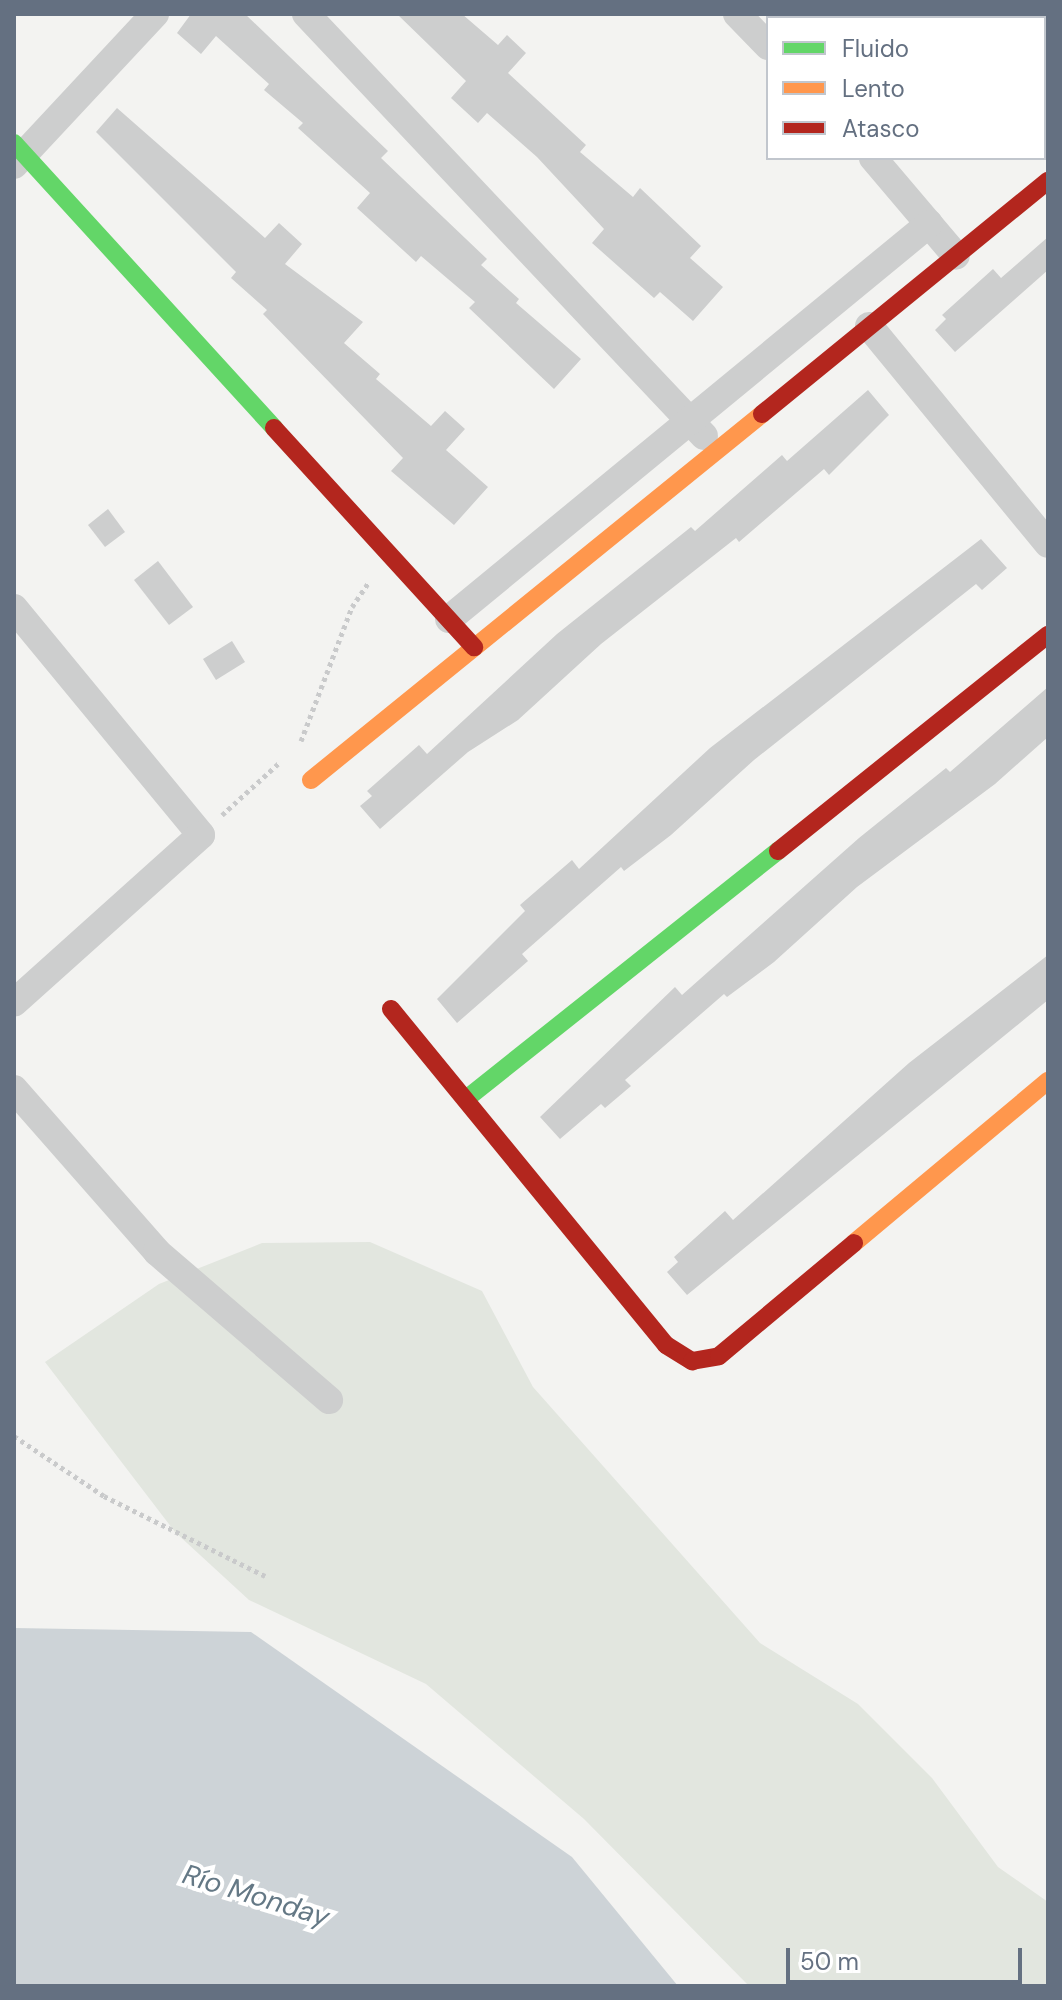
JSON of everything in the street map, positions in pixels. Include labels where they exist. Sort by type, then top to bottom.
[{"type":"street","points":[[155,14],[18,154],[474,647]]},
{"type":"street","points":[[306,14],[717,450]]},
{"type":"street","points":[[737,14],[766,44]]},
{"type":"street","points":[[875,160],[956,256]]},
{"type":"street","points":[[311,780],[1048,181]]},
{"type":"street","points":[[449,619],[692,423],[929,224]]},
{"type":"street","points":[[869,326],[1048,544]]},
{"type":"street","points":[[14,608],[201,835],[14,1003]]},
{"type":"street","points":[[466,1099],[1048,635]]},
{"type":"street","points":[[391,1009],[666,1345],[692,1361],[719,1356],[1048,1081]]},
{"type":"street","points":[[14,1089],[157,1252],[329,1400]]},
{"type":"path","points":[[299,745],[352,607],[389,553]]},
{"type":"path","points":[[201,835],[287,756]]},
{"type":"path","points":[[14,1436],[104,1496],[265,1576]]},
{"type":"shaded area","points":[[370,1242],[482,1291],[533,1387],[760,1643],[858,1704],[932,1778],[998,1867],[1048,1902],[1048,1986],[749,1986],[584,1819],[426,1684],[249,1600],[175,1532],[45,1362],[159,1284],[262,1243]]},
{"type":"water","name":"Río Monday","points":[[14,1628],[251,1632],[572,1857],[678,1986],[14,1986]]},
{"type":"building","points":[[191,14],[245,14],[388,151],[381,158],[487,259],[481,265],[519,299],[516,303],[581,359],[554,389],[469,308],[475,302],[421,256],[416,262],[357,208],[370,193],[298,128],[303,123],[264,90],[269,84],[216,36],[201,54],[177,33]]},
{"type":"building","points":[[397,14],[462,14],[498,45],[507,35],[526,53],[508,73],[586,145],[580,152],[633,197],[640,188],[701,246],[690,258],[723,287],[693,321],[660,292],[654,298],[592,243],[604,229],[537,157],[487,113],[478,123],[451,98],[466,81]]},
{"type":"building","points":[[117,108],[265,238],[279,223],[302,244],[285,264],[363,322],[344,343],[380,374],[376,379],[431,426],[445,411],[465,429],[446,450],[488,487],[454,525],[391,471],[403,458],[263,314],[267,310],[231,278],[236,272],[96,132]]},
{"type":"building","points":[[1048,237],[1048,270],[955,352],[935,330],[946,319],[942,315],[993,269],[1001,278]]},
{"type":"building","points":[[868,390],[889,415],[829,475],[824,469],[739,542],[736,538],[601,644],[518,720],[468,752],[380,829],[360,806],[372,796],[367,791],[419,745],[427,754],[557,634],[691,527],[695,531],[782,455],[787,461]]},
{"type":"building","points":[[108,509],[125,532],[105,547],[88,525]]},
{"type":"building","points":[[981,539],[1007,568],[982,590],[976,584],[754,760],[671,835],[624,871],[621,867],[522,954],[528,961],[457,1023],[437,999],[525,911],[520,905],[572,860],[579,869],[710,748]]},
{"type":"building","points":[[158,561],[193,607],[169,625],[134,580]]},
{"type":"building","points":[[232,641],[245,662],[216,680],[203,659]]},
{"type":"building","points":[[1048,687],[1048,737],[995,784],[857,887],[774,962],[727,997],[724,994],[625,1080],[631,1086],[605,1108],[601,1104],[560,1139],[540,1117],[675,987],[682,995],[859,838],[946,768],[950,772]]},
{"type":"building","points":[[1048,955],[1048,1000],[687,1295],[667,1272],[678,1262],[674,1257],[725,1211],[733,1220],[909,1063]]},
{"type":"traffic: fast","points":[[14,143],[274,428]]},
{"type":"traffic: fast","points":[[466,1099],[778,851]]},
{"type":"traffic: slow","points":[[311,780],[762,414]]},
{"type":"traffic: slow","points":[[854,1243],[1048,1081]]},
{"type":"traffic: jam","points":[[762,414],[1048,181]]},
{"type":"traffic: jam","points":[[274,428],[474,647]]},
{"type":"traffic: jam","points":[[778,851],[1048,635]]},
{"type":"traffic: jam","points":[[391,1009],[666,1345],[692,1361],[719,1356],[854,1243]]}]
